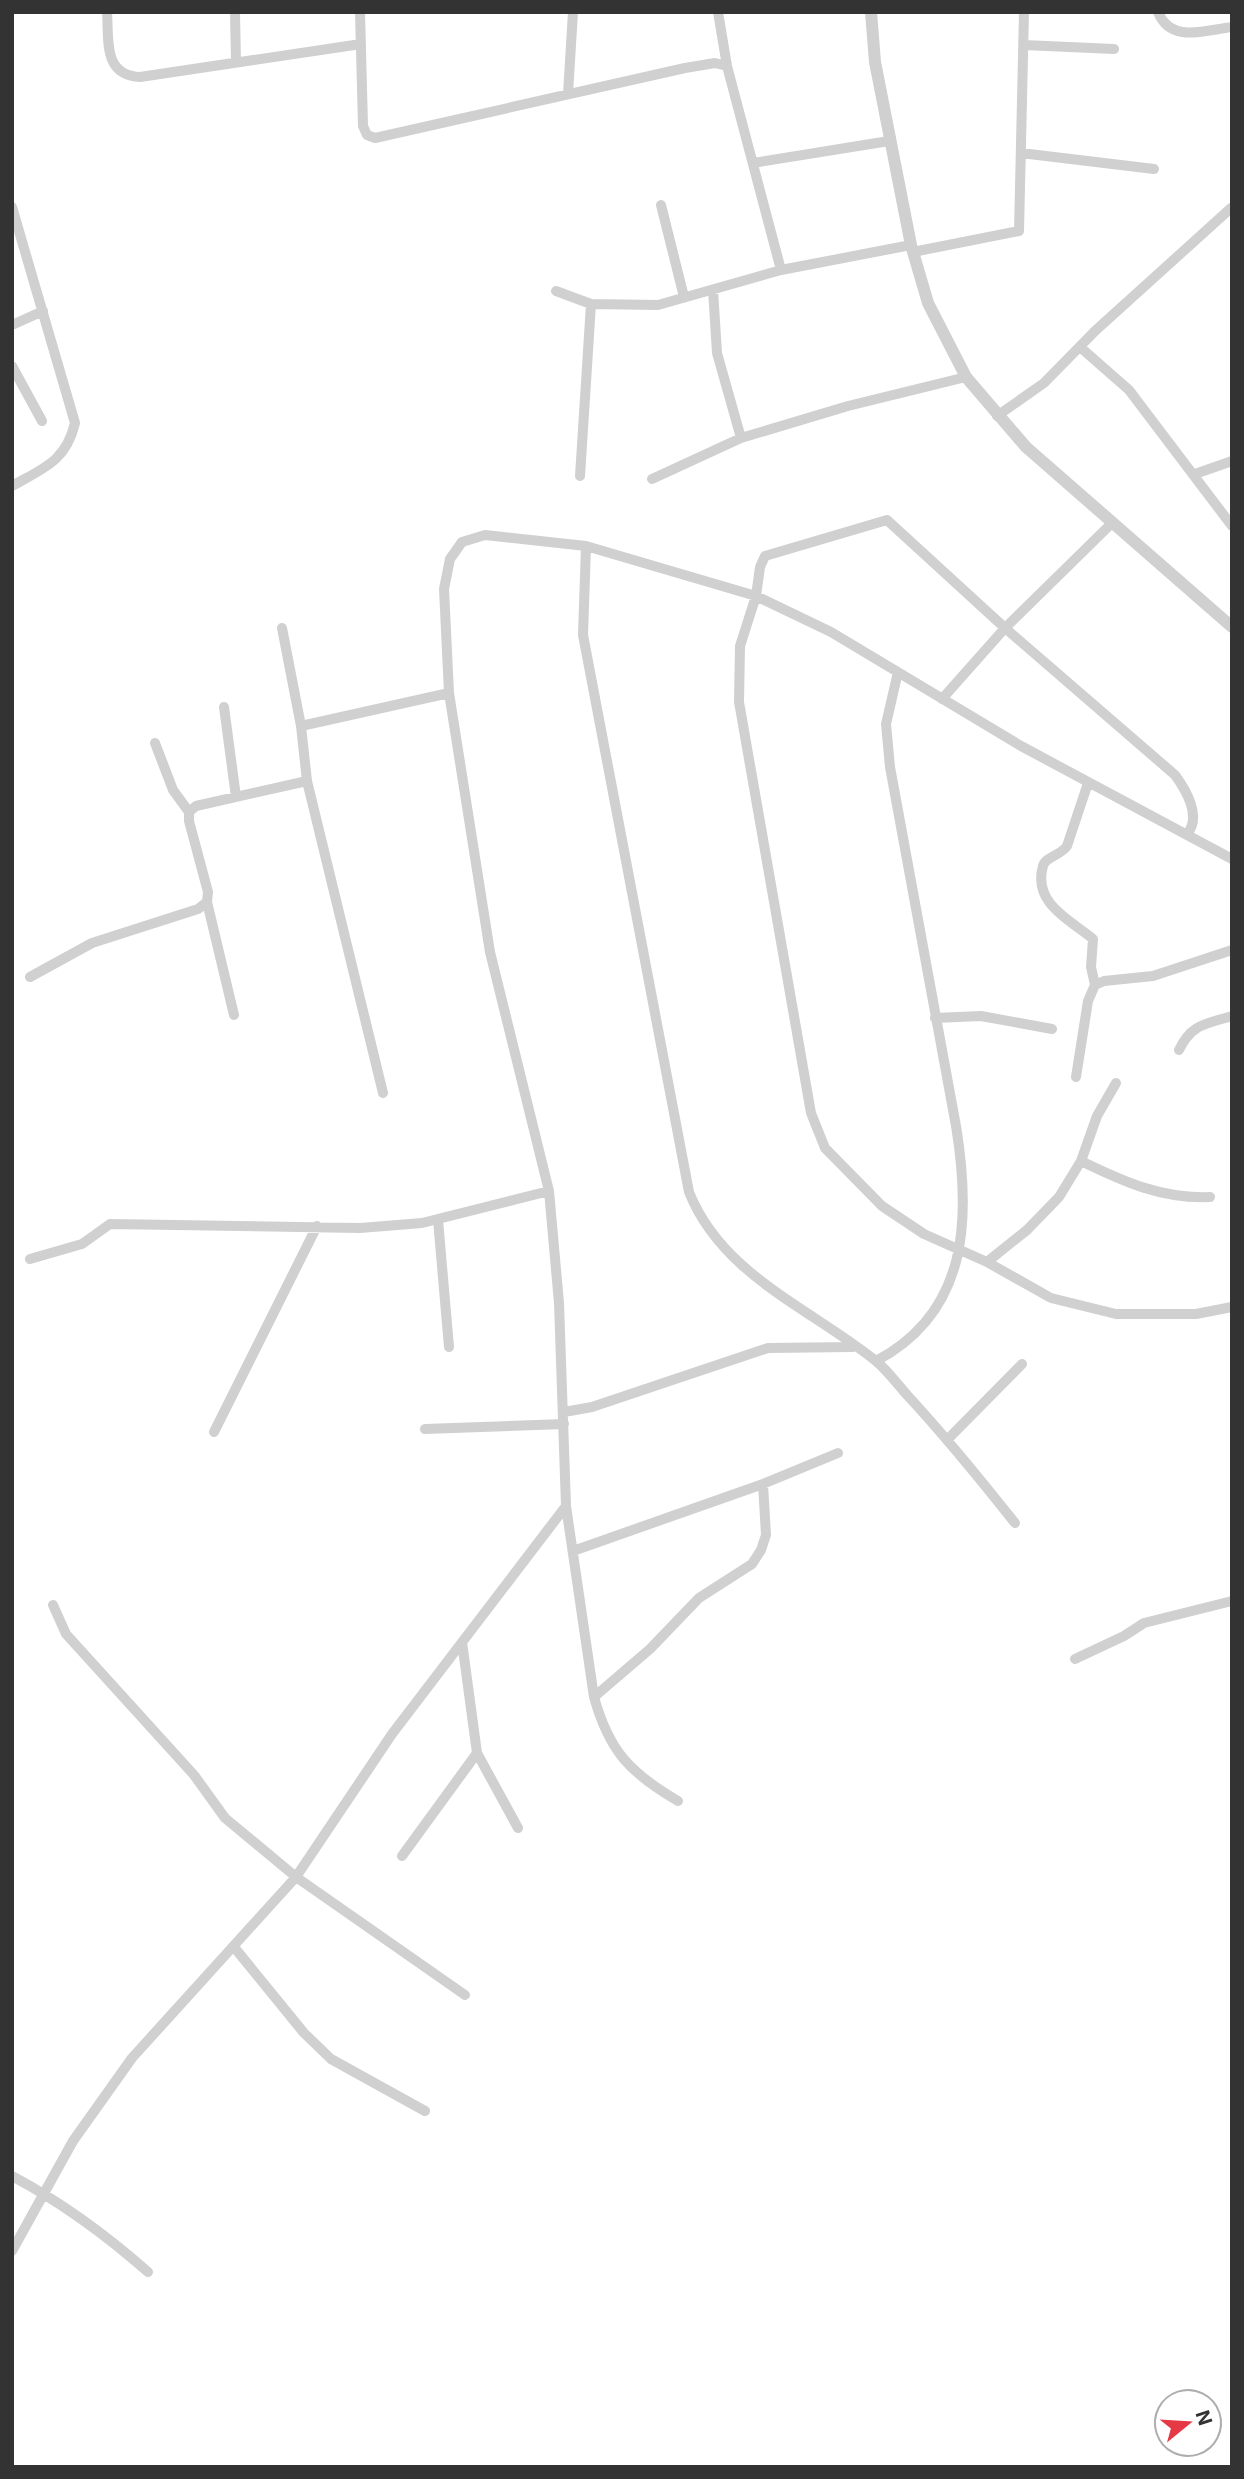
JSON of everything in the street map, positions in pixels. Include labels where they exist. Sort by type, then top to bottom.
[{"type":"street","points":[[107,12],[109,52],[114,67],[125,76],[140,77],[361,44]]},
{"type":"street","points":[[235,12],[236,62]]},
{"type":"street","points":[[360,12],[363,126],[367,135],[375,138],[685,68],[715,63],[727,66]]},
{"type":"street","points":[[568,94],[573,12]]},
{"type":"street","points":[[718,12],[727,66],[781,270]]},
{"type":"street","points":[[870,12],[890,141],[912,249],[928,303],[966,377],[1026,447],[1232,627]]},
{"type":"street","points":[[556,291],[591,304],[659,305],[781,270],[1019,231],[1024,12]]},
{"type":"street","points":[[1158,12],[1171,31],[1180,33],[1232,27]]},
{"type":"street","points":[[1024,45],[1114,49]]},
{"type":"street","points":[[753,163],[890,141]]},
{"type":"street","points":[[1021,153],[1154,169]]},
{"type":"street","points":[[661,205],[684,297]]},
{"type":"street","points":[[12,207],[75,423],[70,444],[53,463],[12,486]]},
{"type":"street","points":[[997,416],[1044,383],[1231,208]]},
{"type":"street","points":[[713,290],[717,353],[741,438]]},
{"type":"street","points":[[580,476],[591,304]]},
{"type":"street","points":[[12,325],[43,311]]},
{"type":"street","points":[[1080,347],[1129,390],[1232,526]]},
{"type":"street","points":[[12,366],[42,421]]},
{"type":"street","points":[[652,480],[741,438],[884,396],[966,377]]},
{"type":"street","points":[[1195,474],[1232,461]]},
{"type":"street","points":[[1187,834],[1194,821],[1191,805],[1175,775],[1005,628],[887,520],[765,556],[740,646],[739,702],[811,1113],[825,1148],[882,1206],[925,1234],[987,1262],[1051,1298],[1116,1314],[1196,1314],[1232,1307]]},
{"type":"street","points":[[942,699],[1005,628],[1112,523]]},
{"type":"street","points":[[678,1801],[645,1782],[621,1759],[600,1718],[594,1697],[566,1506],[564,1412],[549,1191],[490,952],[449,694],[443,589],[450,559],[463,542],[485,535],[586,546],[756,596],[831,632],[1088,783],[1232,859]]},
{"type":"street","points":[[586,546],[583,635],[689,1192],[699,1216],[718,1243],[746,1269],[876,1361],[948,1439],[1015,1523]]},
{"type":"street","points":[[282,628],[301,726],[307,781],[383,1093]]},
{"type":"street","points":[[876,1361],[913,1338],[932,1313],[953,1275],[960,1251],[965,1213],[963,1166],[890,766],[886,724],[898,672]]},
{"type":"street","points":[[301,726],[449,694]]},
{"type":"street","points":[[224,706],[236,797]]},
{"type":"street","points":[[155,743],[173,790],[189,813],[234,1015]]},
{"type":"street","points":[[189,813],[196,806],[307,781]]},
{"type":"street","points":[[1088,783],[1067,846],[1061,855],[1048,859],[1043,866],[1043,881],[1047,899],[1059,916],[1093,939],[1091,967],[1095,985]]},
{"type":"street","points":[[30,977],[92,943],[198,909],[207,902]]},
{"type":"street","points":[[1076,1077],[1090,993],[1095,985],[1104,981],[1153,976],[1232,950]]},
{"type":"street","points":[[935,1018],[981,1016],[1052,1029]]},
{"type":"street","points":[[1179,1050],[1186,1035],[1195,1027],[1232,1016]]},
{"type":"street","points":[[987,1262],[1027,1230],[1059,1197],[1082,1161],[1097,1116],[1115,1083]]},
{"type":"street","points":[[1082,1161],[1120,1180],[1159,1194],[1186,1198],[1210,1197]]},
{"type":"street","points":[[30,1259],[82,1244],[110,1224],[360,1228],[438,1220],[464,1210],[549,1191]]},
{"type":"street","points":[[438,1220],[449,1347]]},
{"type":"street","points":[[214,1432],[317,1226]]},
{"type":"street","points":[[564,1412],[592,1407],[768,1348],[853,1347]]},
{"type":"street","points":[[948,1439],[1022,1364]]},
{"type":"street","points":[[425,1429],[564,1424]]},
{"type":"street","points":[[573,1552],[763,1484],[838,1453]]},
{"type":"street","points":[[594,1697],[650,1649],[699,1598],[752,1564],[766,1535],[763,1484]]},
{"type":"street","points":[[12,2251],[73,2141],[132,2058],[296,1877],[392,1734],[566,1506]]},
{"type":"street","points":[[1075,1659],[1124,1636],[1144,1623],[1232,1601]]},
{"type":"street","points":[[53,1605],[66,1634],[194,1775],[225,1818],[296,1877],[465,1995]]},
{"type":"street","points":[[462,1643],[477,1753],[518,1828]]},
{"type":"street","points":[[402,1856],[477,1753]]},
{"type":"street","points":[[234,1947],[304,2033],[331,2059],[425,2111]]},
{"type":"street","points":[[12,2176],[44,2193],[116,2244],[148,2272]]}]
